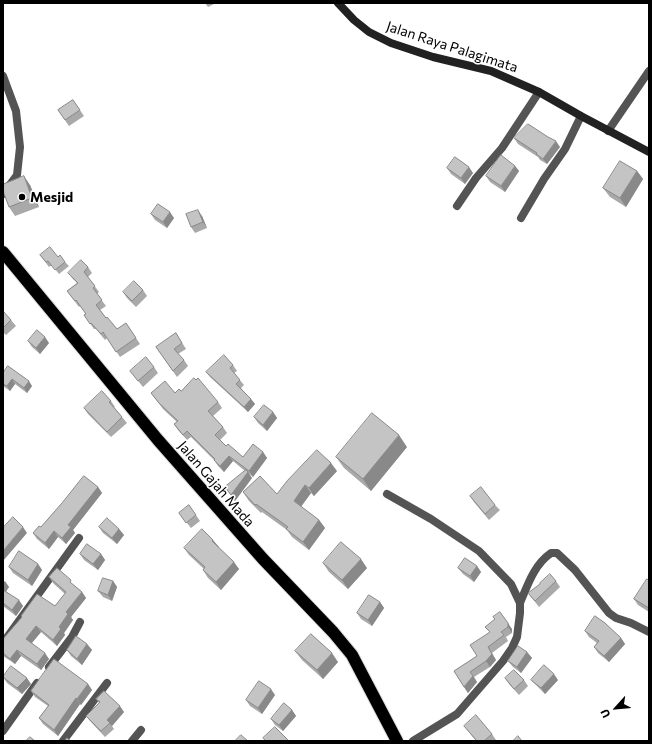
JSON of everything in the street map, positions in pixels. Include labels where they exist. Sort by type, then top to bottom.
[{"type":"highway","name":"Jalan Gajah Mada","points":[[3,252],[162,446],[262,559],[333,632],[352,656],[397,741]]},
{"type":"street","name":"Jalan Raya Palagimata","points":[[338,3],[354,20],[369,32],[390,42],[433,57],[491,71],[539,92],[649,152]]},
{"type":"street","points":[[608,131],[649,71]]},
{"type":"street","points":[[3,76],[16,111],[20,147],[17,175],[3,194]]},
{"type":"street","points":[[457,206],[476,178],[502,148],[539,92]]},
{"type":"street","points":[[520,218],[544,179],[565,149],[581,116]]},
{"type":"street","points":[[387,494],[431,518],[479,551],[511,584],[520,603]]},
{"type":"street","points":[[3,643],[79,538]]},
{"type":"street","points":[[413,741],[458,714],[512,648],[517,637],[520,603],[533,572],[543,558],[551,553],[557,553],[575,570],[609,613],[616,618],[632,623],[649,632]]},
{"type":"street","points":[[3,731],[72,637],[80,622]]},
{"type":"street","points":[[63,741],[106,683]]},
{"type":"street","points":[[132,741],[141,730]]},
{"type":"building","points":[[73,100],[80,110],[65,120],[58,110]]},
{"type":"building","points":[[528,124],[556,141],[543,159],[536,154],[537,153],[514,138]]},
{"type":"building","points":[[501,155],[515,166],[501,186],[486,176]]},
{"type":"building","points":[[455,157],[469,167],[461,178],[447,168]]},
{"type":"building","points":[[620,161],[637,171],[620,198],[603,188]]},
{"type":"building","points":[[24,176],[32,198],[9,207],[3,191],[3,186],[4,184]]},
{"type":"building","points":[[158,204],[170,212],[163,222],[151,214]]},
{"type":"building","points":[[198,210],[203,222],[191,227],[186,214]]},
{"type":"building","points":[[50,247],[58,257],[60,255],[65,262],[55,270],[48,261],[46,262],[40,255]]},
{"type":"building","points":[[81,260],[88,267],[84,272],[95,286],[93,288],[102,300],[96,305],[117,329],[126,323],[136,338],[116,352],[103,332],[101,334],[91,323],[90,324],[84,315],[86,314],[76,300],[75,301],[67,291],[78,283],[68,273]]},
{"type":"building","points":[[134,281],[143,290],[132,301],[123,292]]},
{"type":"building","points":[[3,311],[11,320],[3,328]]},
{"type":"building","points":[[37,330],[45,337],[36,348],[28,341]]},
{"type":"building","points":[[176,333],[182,343],[174,349],[184,360],[173,371],[156,347]]},
{"type":"building","points":[[224,355],[233,365],[230,368],[240,380],[236,384],[251,399],[244,407],[206,372]]},
{"type":"building","points":[[146,357],[154,367],[138,381],[130,371]]},
{"type":"building","points":[[8,366],[29,381],[24,388],[12,379],[7,386],[3,384],[3,373]]},
{"type":"building","points":[[194,378],[196,380],[198,378],[218,402],[208,411],[223,427],[215,435],[226,446],[228,444],[243,457],[253,444],[263,452],[249,471],[229,456],[220,466],[187,431],[183,435],[174,424],[178,421],[151,393],[165,381],[175,393],[179,389],[181,391]]},
{"type":"building","points":[[102,391],[122,417],[107,432],[84,408]]},
{"type":"building","points":[[264,405],[273,412],[263,425],[254,417]]},
{"type":"building","points":[[372,413],[399,435],[363,479],[336,457]]},
{"type":"building","points":[[317,450],[331,463],[309,488],[305,485],[294,501],[319,520],[303,542],[286,529],[288,527],[256,504],[255,505],[243,492],[260,476],[277,494],[287,481]]},
{"type":"building","points":[[246,470],[248,472],[231,495],[225,487]]},
{"type":"building","points":[[84,476],[98,487],[68,525],[71,527],[62,538],[54,531],[45,543],[33,533],[39,526],[41,527]]},
{"type":"building","points":[[481,487],[495,505],[485,514],[470,496]]},
{"type":"building","points":[[189,505],[196,515],[186,523],[179,513]]},
{"type":"building","points":[[13,517],[23,527],[3,551],[3,528]]},
{"type":"building","points":[[107,518],[119,529],[112,538],[99,527]]},
{"type":"building","points":[[202,529],[234,562],[216,582],[203,570],[205,567],[184,548]]},
{"type":"building","points":[[341,542],[361,559],[342,580],[323,563]]},
{"type":"building","points":[[87,544],[101,554],[93,564],[80,554]]},
{"type":"building","points":[[19,551],[38,564],[28,580],[9,567]]},
{"type":"building","points":[[465,558],[477,566],[470,576],[458,568]]},
{"type":"building","points":[[57,568],[82,592],[66,612],[68,614],[59,627],[61,629],[53,640],[36,626],[26,639],[45,653],[37,664],[17,650],[10,659],[3,653],[3,639],[22,617],[21,616],[37,594],[55,606],[66,592],[49,577]]},
{"type":"building","points":[[550,574],[556,581],[535,601],[528,593]]},
{"type":"building","points":[[103,578],[113,581],[108,595],[98,591]]},
{"type":"building","points":[[647,579],[649,581],[649,608],[634,599]]},
{"type":"building","points":[[3,590],[19,600],[12,610],[3,603]]},
{"type":"building","points":[[369,595],[380,602],[368,620],[357,613]]},
{"type":"building","points":[[500,612],[508,623],[508,627],[501,632],[504,635],[488,647],[492,654],[486,661],[470,672],[473,676],[464,687],[454,671],[477,656],[470,645],[490,632],[485,627],[495,619],[493,617]]},
{"type":"building","points":[[595,616],[621,638],[604,656],[594,647],[599,641],[585,631]]},
{"type":"building","points":[[311,634],[332,653],[317,670],[295,651]]},
{"type":"building","points":[[76,636],[87,644],[77,659],[67,650]]},
{"type":"building","points":[[518,646],[527,652],[517,667],[508,661]]},
{"type":"building","points":[[54,659],[88,684],[77,699],[76,698],[54,730],[39,718],[49,705],[31,691]]},
{"type":"building","points":[[544,665],[554,674],[541,688],[531,680]]},
{"type":"building","points":[[11,666],[27,678],[17,688],[3,677]]},
{"type":"building","points":[[514,670],[524,680],[514,689],[505,678]]},
{"type":"building","points":[[259,681],[271,689],[258,708],[246,700]]},
{"type":"building","points":[[104,691],[120,706],[107,720],[110,723],[101,731],[86,716],[100,702],[96,699]]},
{"type":"building","points":[[284,703],[292,710],[279,725],[271,719]]},
{"type":"building","points":[[476,715],[492,734],[484,741],[477,741],[464,726]]},
{"type":"building","points":[[275,727],[289,741],[266,741],[263,738]]},
{"type":"building","points":[[241,735],[248,741],[235,741]]},
{"type":"building","points":[[518,736],[522,741],[513,741]]},
{"type":"building","points":[[30,737],[35,741],[26,741]]},
{"type":"place","name":"Mesjid","points":[[22,197]]}]
